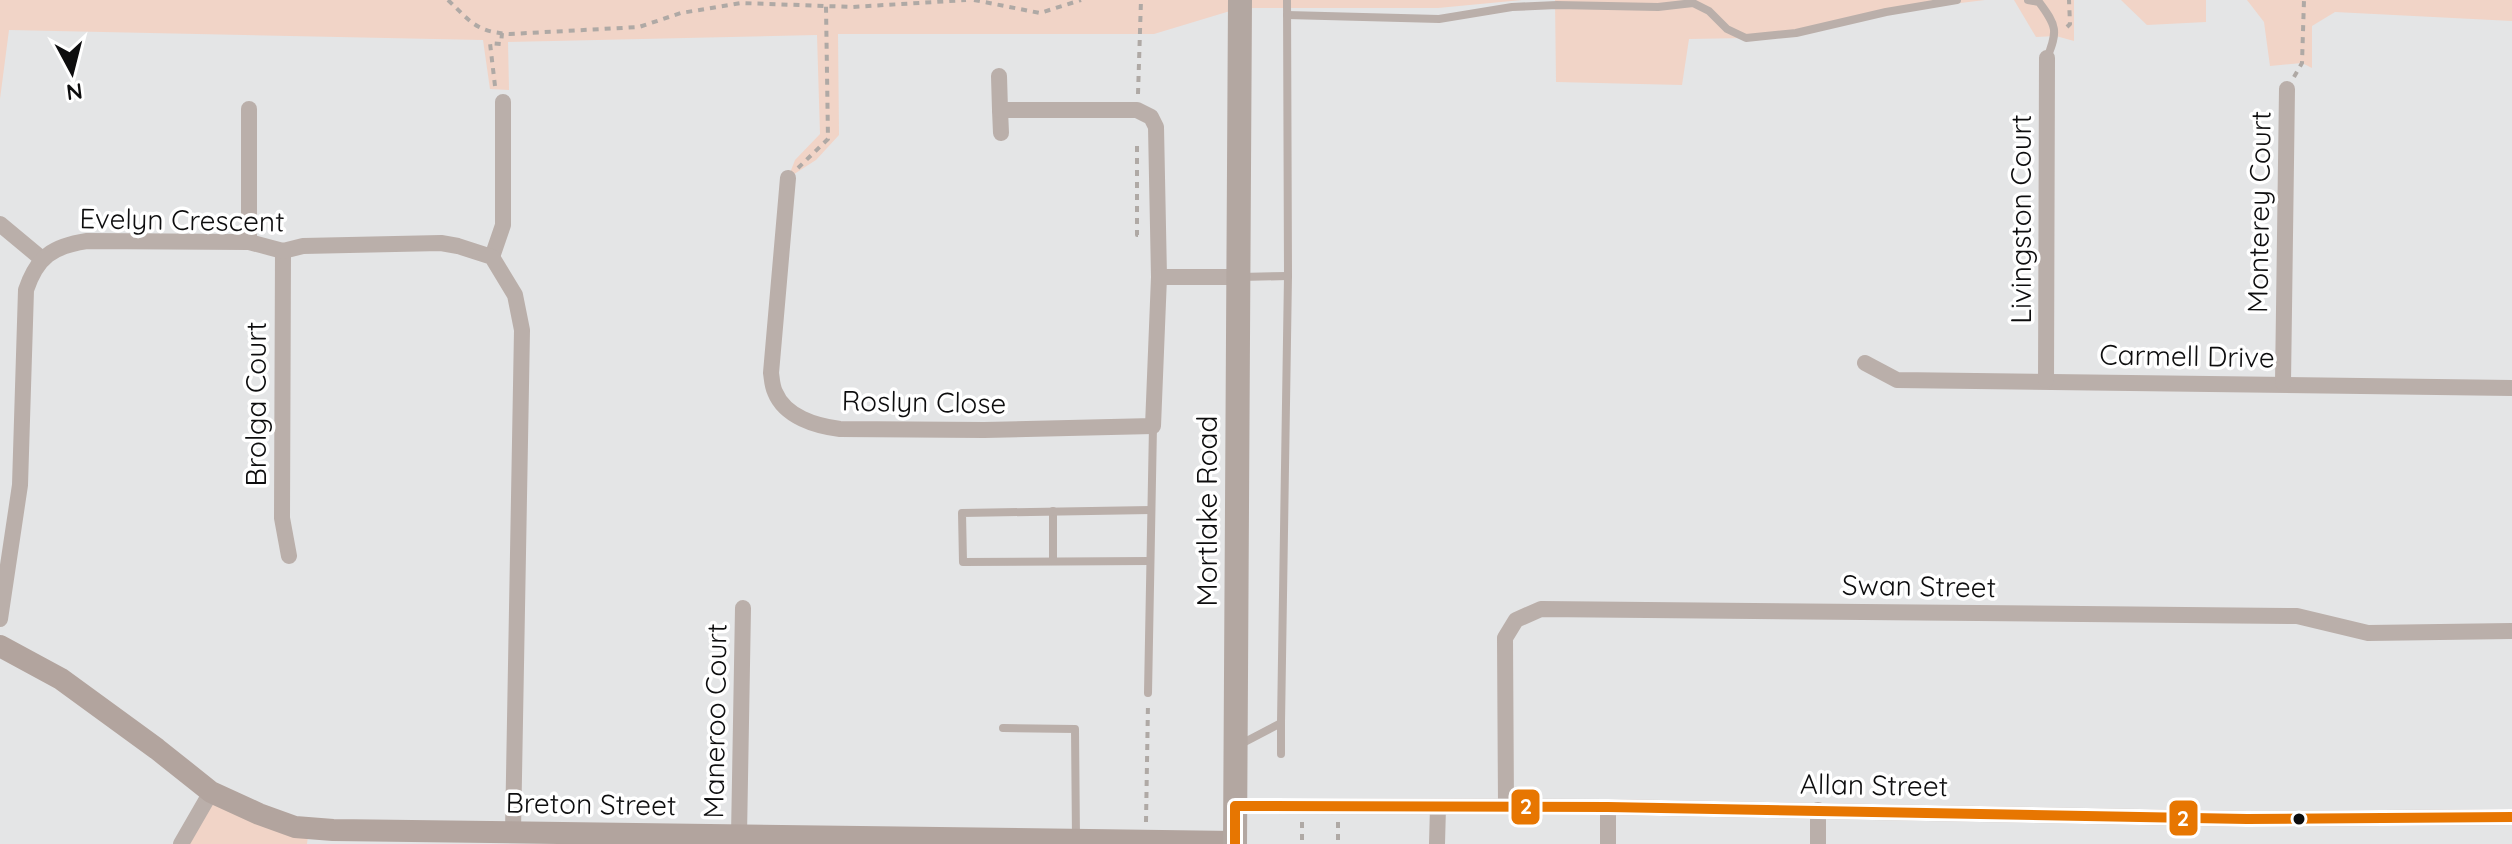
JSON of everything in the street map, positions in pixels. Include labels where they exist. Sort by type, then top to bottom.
[{"type":"main road","name":"Mortlake Road","points":[[1237,843],[1240,0]]},
{"type":"street","name":"Livingston Court","points":[[2046,380],[2047,58]]},
{"type":"street","points":[[999,76],[1001,133]]},
{"type":"street","name":"Monterey Court","points":[[2283,383],[2287,89]]},
{"type":"street","points":[[503,102],[504,210],[500,236],[492,257],[515,295],[522,330],[513,832]]},
{"type":"street","points":[[249,109],[249,242]]},
{"type":"street","points":[[1000,110],[1143,111],[1151,117],[1156,127],[1159,277],[1153,426]]},
{"type":"street","name":"Roslyn Close","points":[[788,178],[771,373],[775,394],[803,420],[840,429],[1153,426]]},
{"type":"street","points":[[0,224],[42,259],[31,274],[26,290],[20,485],[0,619]]},
{"type":"street","name":"Evelyn Crescent","points":[[42,259],[54,249],[87,241],[249,242],[283,251],[303,246],[441,243],[492,257]]},
{"type":"street","name":"Brolga Court","points":[[283,251],[282,518],[289,556]]},
{"type":"street","points":[[1159,277],[1239,277]]},
{"type":"street","name":"Carmell Drive","points":[[1865,363],[1897,380],[2512,388]]},
{"type":"street","name":"Maneroo Court","points":[[739,836],[743,608]]},
{"type":"street","name":"Swan Street","points":[[1506,806],[1505,638],[1516,620],[1541,609],[2297,616],[2368,633],[2512,631]]},
{"type":"street","name":"Breton Street","points":[[0,646],[61,679],[211,792],[295,827],[1237,843]]},
{"type":"street","points":[[181,844],[211,792]]},
{"type":"street","name":"Allan Street","points":[[1235,806],[1608,807],[2247,819],[2512,817]]},
{"type":"street","points":[[1437,844],[1438,807]]},
{"type":"street","points":[[1608,807],[1608,844]]},
{"type":"street","points":[[1818,810],[1818,844]]},
{"type":"lane","points":[[1281,754],[1288,276],[1287,0]]},
{"type":"lane","points":[[1287,15],[1439,19],[1512,7],[1658,7],[1693,3],[1709,11],[1727,29],[1746,38],[1796,33],[1886,12],[1957,0]]},
{"type":"lane","points":[[2028,0],[2039,2],[2053,20],[2056,36],[2047,58]]},
{"type":"lane","points":[[1239,277],[1288,276]]},
{"type":"lane","points":[[1148,693],[1153,426]]},
{"type":"lane","points":[[1150,561],[963,562],[962,513],[1151,510]]},
{"type":"lane","points":[[1053,511],[1053,561]]},
{"type":"lane","points":[[1235,746],[1281,723]]},
{"type":"lane","points":[[1003,728],[1075,729],[1076,842]]},
{"type":"path","points":[[448,0],[477,28],[492,33],[639,27],[681,13],[741,3],[853,7],[966,0]]},
{"type":"path","points":[[974,0],[1040,13],[1081,0]]},
{"type":"path","points":[[1138,93],[1141,0]]},
{"type":"path","points":[[2287,89],[2302,63],[2304,0]]},
{"type":"path","points":[[788,178],[828,139],[826,6]]},
{"type":"path","points":[[502,33],[501,44],[490,43],[496,89],[503,102]]},
{"type":"path","points":[[1145,840],[1148,693]]},
{"type":"path","points":[[1302,818],[1302,844]]},
{"type":"path","points":[[1338,819],[1338,844]]},
{"type":"shaded area","points":[[0,0],[1522,0],[1438,8],[1240,8],[1154,34],[838,34],[839,135],[816,160],[788,178],[795,160],[820,134],[817,35],[508,42],[509,90],[490,89],[483,40],[9,30],[0,99]]},
{"type":"shaded area","points":[[1555,0],[1985,0],[1886,12],[1796,33],[1689,39],[1682,85],[1556,82]]},
{"type":"shaded area","points":[[2014,0],[2074,0],[2074,41],[2056,36],[2036,37]]},
{"type":"shaded area","points":[[2121,0],[2206,0],[2206,22],[2147,25]]},
{"type":"shaded area","points":[[2247,0],[2512,0],[2512,21],[2335,12],[2312,26],[2312,68],[2302,63],[2270,66],[2264,22]]},
{"type":"shaded area","points":[[211,792],[309,828],[307,844],[181,844]]},
{"type":"transit line","name":"2","points":[[1235,844],[1235,806],[1608,807],[2247,819],[2512,817]]}]
